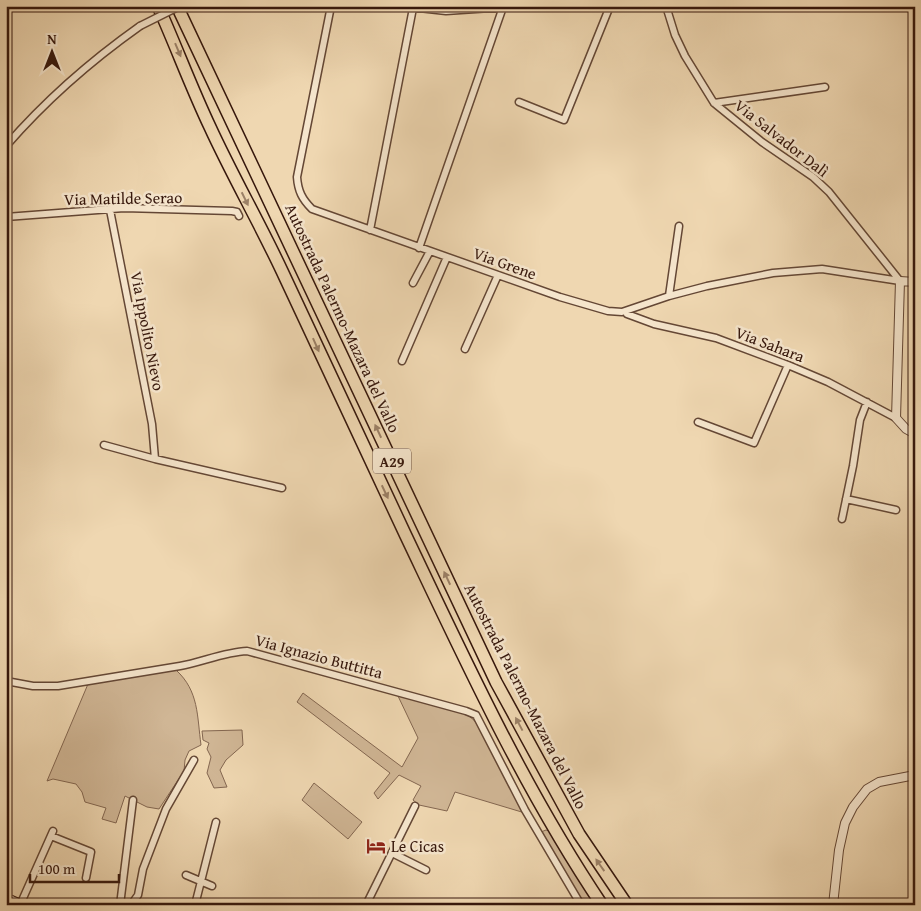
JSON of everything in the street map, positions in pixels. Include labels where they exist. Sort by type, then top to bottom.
[{"type":"highway","name":"A29","points":[[158,6],[210,126],[281,269],[336,390],[484,701],[531,790],[602,905]]},
{"type":"highway","name":"Autostrada Palermo-Mazara del Vallo","points":[[178,6],[496,682],[579,834],[628,905]]},
{"type":"main road","points":[[6,898],[21,905]]},
{"type":"street","points":[[6,146],[42,108],[109,47],[140,26],[178,6]]},
{"type":"street","name":"Via Grene","points":[[331,6],[296,177],[298,190],[303,201],[312,209],[560,297],[608,311],[622,312],[669,296],[773,273],[834,270],[900,282]]},
{"type":"street","points":[[401,6],[446,11],[519,6]]},
{"type":"street","points":[[519,102],[564,120],[610,6]]},
{"type":"street","name":"Via Salvador Dalì","points":[[666,6],[675,35],[685,56],[714,103],[829,192],[900,282]]},
{"type":"street","points":[[419,248],[503,7]]},
{"type":"street","points":[[370,230],[413,8]]},
{"type":"street","points":[[714,103],[825,87]]},
{"type":"street","name":"Via Matilde Serao","points":[[6,217],[124,208],[232,211],[236,212],[239,216]]},
{"type":"street","name":"Via Ippolito Nievo","points":[[110,210],[152,424],[155,459]]},
{"type":"street","points":[[669,296],[679,226]]},
{"type":"street","points":[[413,283],[430,251]]},
{"type":"street","points":[[402,361],[447,257]]},
{"type":"street","points":[[465,349],[498,275]]},
{"type":"street","points":[[915,282],[900,282],[896,418],[906,429],[915,434]]},
{"type":"street","name":"Via Sahara","points":[[627,314],[654,324],[716,338],[788,365],[828,382],[896,418]]},
{"type":"street","points":[[698,422],[754,443],[788,365]]},
{"type":"street","points":[[842,519],[860,420],[867,402]]},
{"type":"street","points":[[104,445],[155,459],[282,488]]},
{"type":"street","points":[[846,499],[896,510]]},
{"type":"street","name":"Via Ignazio Buttitta","points":[[6,681],[33,686],[58,686],[199,663],[235,652],[248,651],[466,711],[476,715],[525,810],[581,905]]},
{"type":"street","points":[[131,905],[138,895],[144,869],[166,810],[194,760]]},
{"type":"street","points":[[833,905],[839,850],[845,823],[853,807],[867,789],[879,782],[915,775]]},
{"type":"street","points":[[120,905],[133,800]]},
{"type":"street","points":[[366,905],[414,806]]},
{"type":"street","points":[[195,905],[216,822]]},
{"type":"street","points":[[21,905],[52,833],[91,852],[86,878]]},
{"type":"street","points":[[392,853],[426,870]]},
{"type":"street","points":[[186,875],[212,886]]},
{"type":"shaded area","points":[[176,670],[184,678],[193,695],[196,704],[201,745],[189,751],[185,760],[184,771],[159,809],[147,807],[125,796],[116,823],[102,819],[106,808],[85,802],[82,792],[76,784],[53,779],[47,781],[88,684]]},
{"type":"shaded area","points":[[303,693],[402,767],[418,738],[398,696],[464,713],[481,729],[525,813],[455,792],[447,811],[419,805],[413,800],[421,786],[399,775],[378,799],[374,793],[390,773],[297,702]]},
{"type":"shaded area","points":[[242,730],[243,745],[226,760],[220,770],[227,787],[214,788],[207,773],[211,757],[207,749],[209,743],[203,740],[202,731]]},
{"type":"shaded area","points":[[314,783],[362,822],[348,839],[302,800]]},
{"type":"shaded area","points":[[549,831],[596,905],[584,905],[541,832]]},
{"type":"place","name":"Le Cicas","points":[[376,846]]}]
